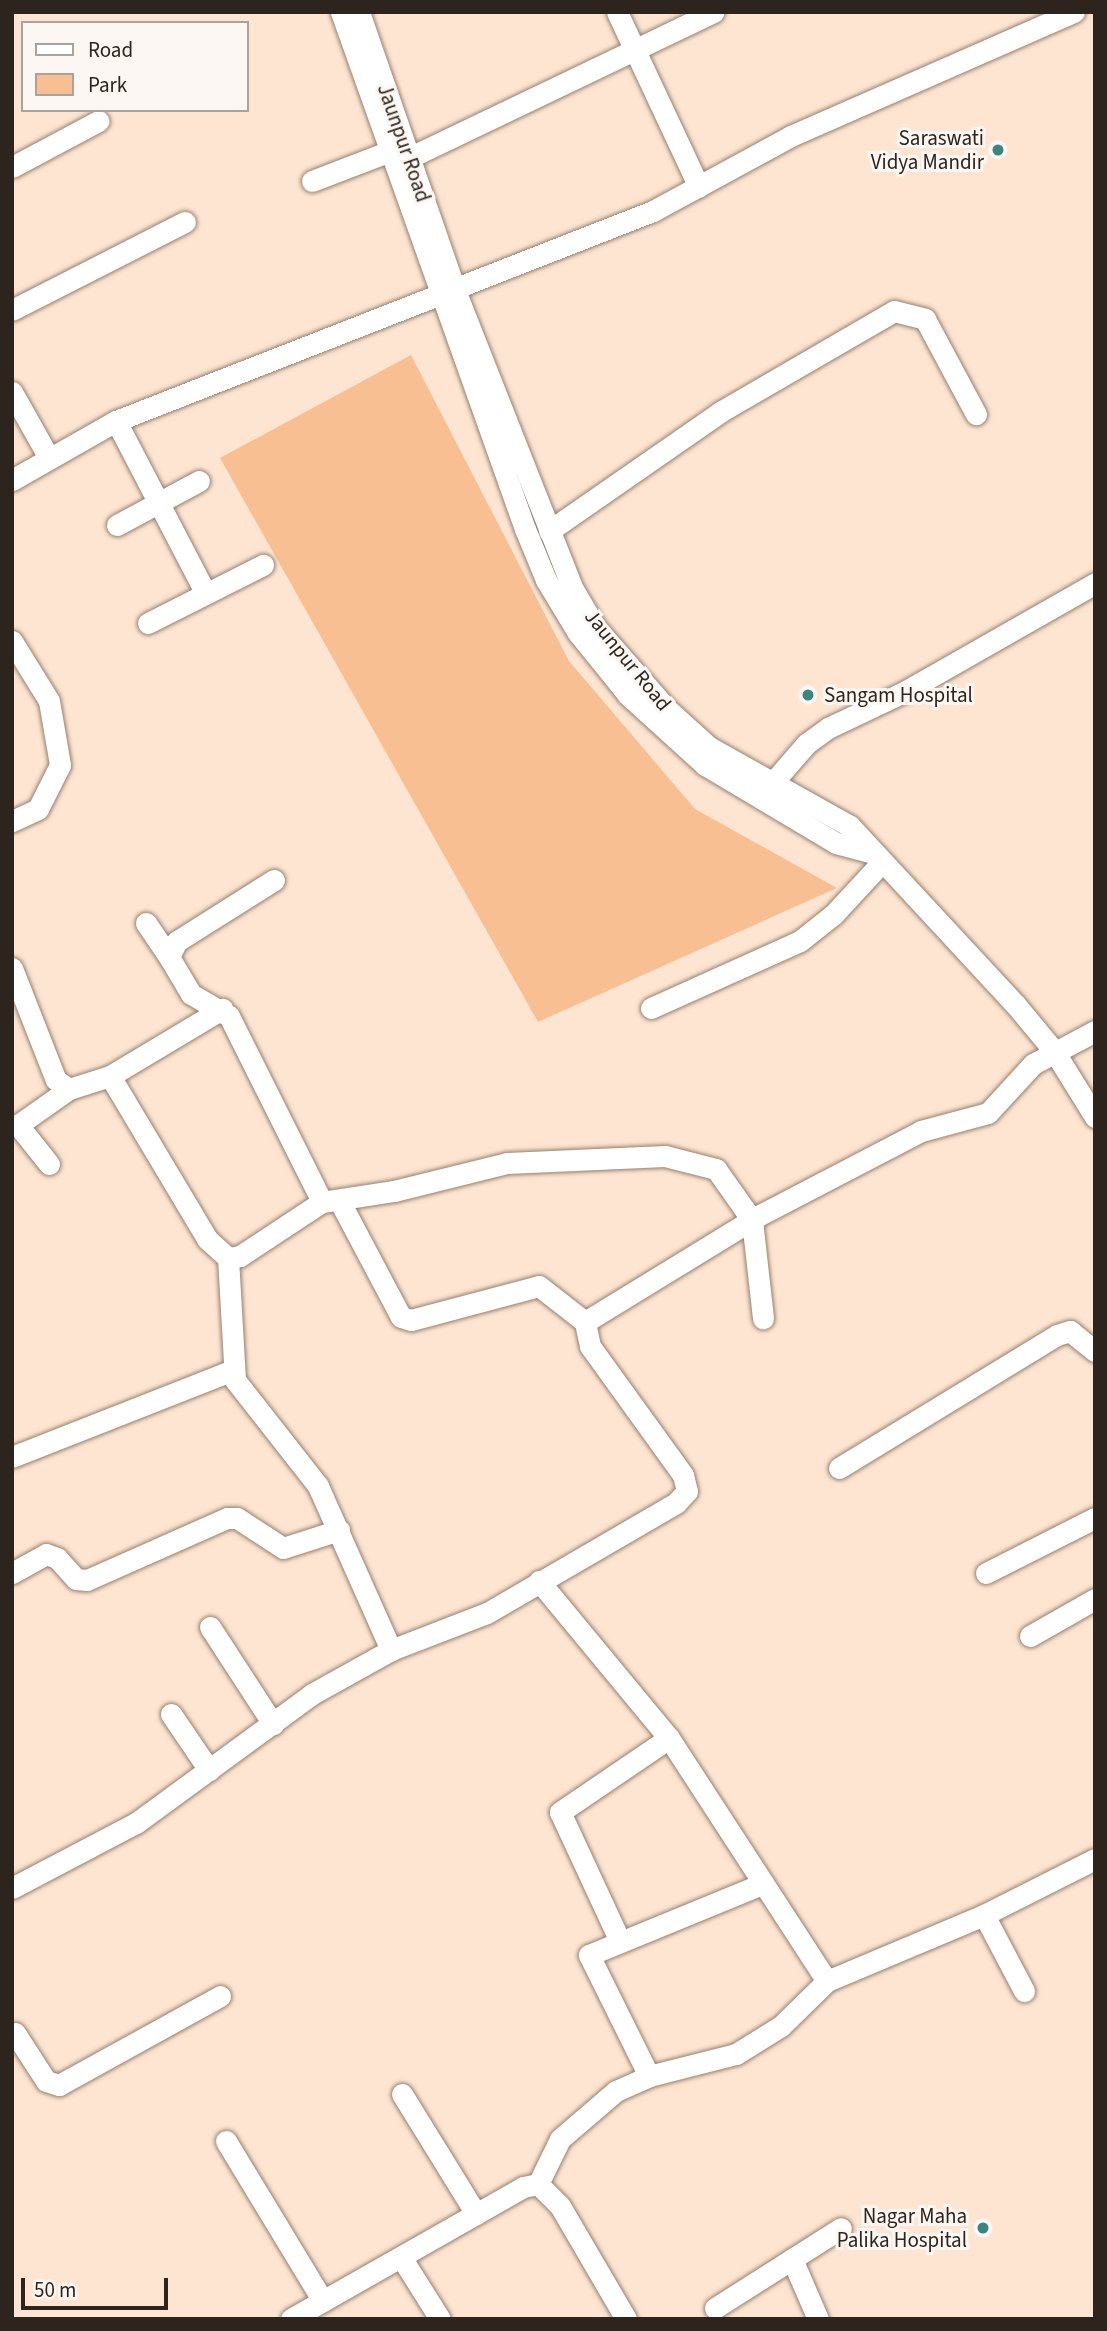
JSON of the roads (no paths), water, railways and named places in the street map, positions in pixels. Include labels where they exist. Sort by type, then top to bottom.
[{"type":"street","points":[[341,12],[398,158]]},
{"type":"street","name":"Jaunpur Road","points":[[359,12],[398,158],[448,293],[573,589],[626,665],[689,730],[765,791],[842,821],[952,930],[1054,1051],[1095,1117]]},
{"type":"street","points":[[617,12],[699,187]]},
{"type":"street","points":[[312,181],[398,158],[637,51],[713,12]]},
{"type":"street","points":[[12,480],[116,421],[653,211],[791,136],[1074,12]]},
{"type":"street","points":[[12,167],[98,121]]},
{"type":"street","points":[[12,310],[185,222]]},
{"type":"street","points":[[448,293],[525,529],[546,580],[578,633],[609,675],[685,751],[765,791],[806,744],[828,728],[906,691],[1095,583]]},
{"type":"street","points":[[549,531],[720,412],[894,311],[925,319],[976,414]]},
{"type":"street","points":[[12,392],[49,458]]},
{"type":"street","points":[[116,421],[205,592]]},
{"type":"street","points":[[117,525],[199,481]]},
{"type":"street","points":[[148,623],[263,565]]},
{"type":"street","points":[[12,641],[49,701],[60,765],[38,809],[12,821]]},
{"type":"street","points":[[651,1008],[800,941],[834,914],[878,858]]},
{"type":"street","points":[[169,957],[177,941],[274,880]]},
{"type":"street","points":[[12,1888],[136,1823],[273,1724],[391,1650],[470,1621],[667,1508],[687,1491],[671,1451],[590,1346],[585,1322],[539,1286],[411,1320],[401,1317],[330,1201],[222,1009],[191,994],[146,923]]},
{"type":"street","points":[[12,968],[50,1069],[69,1089]]},
{"type":"street","points":[[48,1164],[18,1125],[69,1089],[110,1076],[222,1009]]},
{"type":"street","points":[[585,1322],[752,1220],[921,1131],[988,1113],[1020,1075],[1054,1051],[1095,1031]]},
{"type":"street","points":[[110,1076],[207,1239],[228,1258],[233,1370],[240,1388],[306,1468],[339,1530],[391,1650]]},
{"type":"street","points":[[228,1258],[240,1256],[330,1201],[507,1163],[627,1154],[701,1161],[716,1169],[752,1220],[763,1318]]},
{"type":"street","points":[[839,1468],[1057,1335],[1070,1331],[1095,1352]]},
{"type":"street","points":[[12,1457],[233,1370]]},
{"type":"street","points":[[12,1573],[46,1554],[57,1558],[76,1579],[87,1580],[227,1517],[237,1518],[283,1548],[339,1530]]},
{"type":"street","points":[[986,1573],[1095,1518]]},
{"type":"street","points":[[539,1581],[669,1738],[760,1885],[827,1981]]},
{"type":"street","points":[[1030,1636],[1095,1598]]},
{"type":"street","points":[[210,1627],[273,1724]]},
{"type":"street","points":[[171,1714],[209,1770]]},
{"type":"street","points":[[619,1939],[560,1812],[669,1738]]},
{"type":"street","points":[[291,2319],[476,2214],[538,2184],[560,2139],[589,2110],[649,2076],[697,2066],[759,2042],[827,1981],[984,1915],[1095,1859]]},
{"type":"street","points":[[649,2076],[589,1961],[593,1950],[760,1885]]},
{"type":"street","points":[[984,1915],[1024,1991]]},
{"type":"street","points":[[13,2032],[46,2081],[59,2085],[220,1996]]},
{"type":"street","points":[[402,2094],[476,2214]]},
{"type":"street","points":[[226,2141],[323,2301]]},
{"type":"street","points":[[538,2184],[560,2206],[626,2319]]},
{"type":"street","points":[[716,2308],[841,2228]]},
{"type":"street","points":[[401,2257],[440,2319]]},
{"type":"street","points":[[792,2259],[818,2319]]},
{"type":"place","name":"Saraswati Vidya Mandir","points":[[998,150]]},
{"type":"place","name":"Sangam Hospital","points":[[808,695]]},
{"type":"place","name":"Nagar Maha Palika Hospital","points":[[983,2228]]}]
